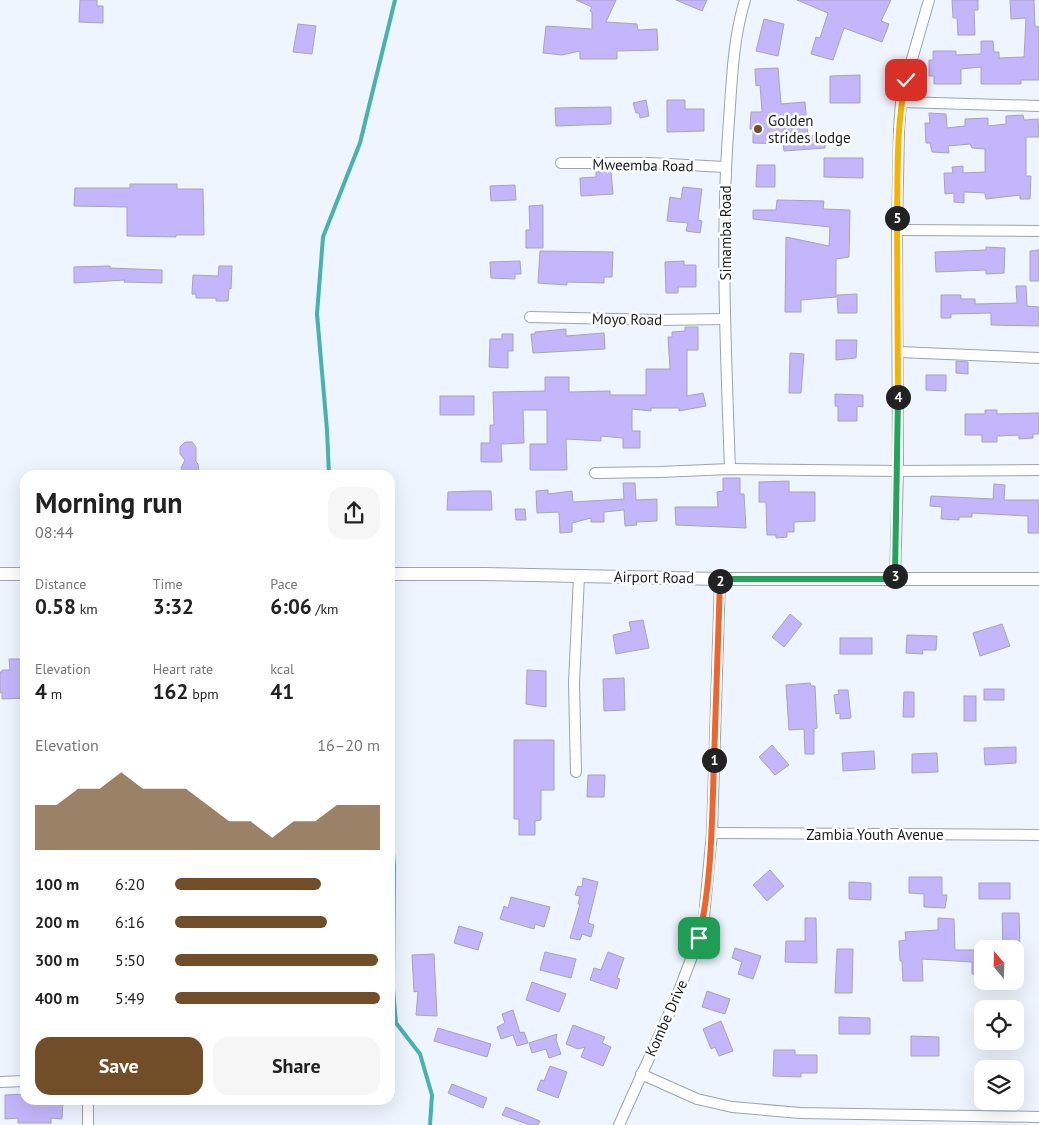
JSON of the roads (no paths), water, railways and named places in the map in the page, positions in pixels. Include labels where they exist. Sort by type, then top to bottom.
[{"type":"street","name":"Simamba Road","points":[[730,469],[725,319],[725,168],[734,48],[745,0]]},
{"type":"street","points":[[895,579],[899,352],[897,230],[901,102],[929,0]]},
{"type":"street","points":[[901,102],[1039,106]]},
{"type":"street","name":"Mweemba Road","points":[[561,163],[650,163],[725,168]]},
{"type":"street","points":[[897,230],[1039,231]]},
{"type":"street","name":"Moyo Road","points":[[530,317],[660,320],[725,319]]},
{"type":"street","points":[[899,352],[1039,358]]},
{"type":"street","points":[[595,473],[730,469],[1039,470]]},
{"type":"street","points":[[0,574],[20,574]]},
{"type":"street","name":"Airport Road","points":[[395,574],[720,579],[1039,579]]},
{"type":"street","points":[[576,772],[574,683],[578,576]]},
{"type":"street","name":"Kombe Drive","points":[[619,1125],[677,996],[699,938],[704,917],[712,833],[720,579]]},
{"type":"street","name":"Zambia Youth Avenue","points":[[712,833],[1039,835]]},
{"type":"street","points":[[641,1074],[697,1099],[732,1107],[800,1113],[1039,1116]]},
{"type":"street","points":[[0,1082],[20,1081]]},
{"type":"street","points":[[88,1105],[88,1125]]},
{"type":"waterway","points":[[329,470],[317,314],[323,237],[360,143],[395,0]]},
{"type":"waterway","points":[[395,1012],[396,1023],[420,1054],[432,1095],[430,1125]]},
{"type":"place","name":"Golden strides lodge","points":[[758,129]]}]
